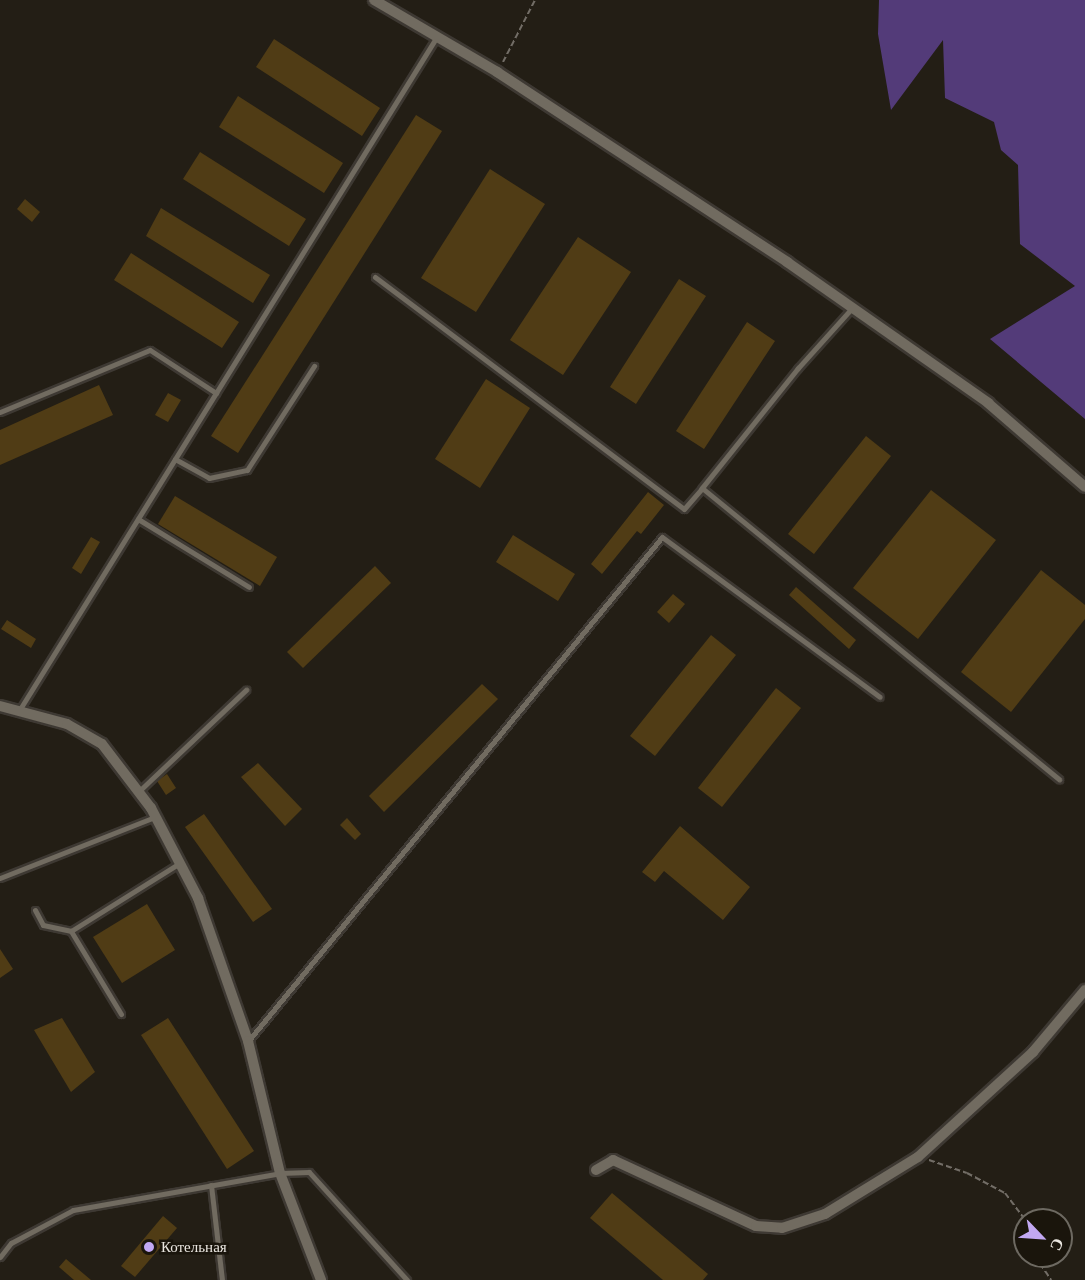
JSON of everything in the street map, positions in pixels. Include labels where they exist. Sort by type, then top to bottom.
[{"type":"street","points":[[374,0],[497,72],[852,308],[988,403],[1085,487]]},
{"type":"street","points":[[0,706],[20,709],[67,724],[102,744],[155,817],[198,898],[248,1041],[280,1173],[321,1280]]},
{"type":"street","points":[[596,1170],[613,1160],[756,1226],[782,1227],[825,1214],[918,1157],[1033,1052],[1085,990]]},
{"type":"lane","points":[[20,709],[436,38]]},
{"type":"lane","points":[[375,277],[684,509],[798,368],[852,308]]},
{"type":"lane","points":[[0,412],[150,350],[216,393]]},
{"type":"lane","points":[[175,459],[209,478],[247,470],[314,366]]},
{"type":"lane","points":[[702,488],[1059,779]]},
{"type":"lane","points":[[138,519],[249,587]]},
{"type":"lane","points":[[248,1041],[662,537],[880,697]]},
{"type":"lane","points":[[138,792],[246,690]]},
{"type":"lane","points":[[0,878],[155,817]]},
{"type":"lane","points":[[35,910],[49,928],[71,931],[180,863]]},
{"type":"lane","points":[[71,931],[121,1014]]},
{"type":"lane","points":[[0,1257],[12,1243],[73,1210],[280,1173],[309,1172],[407,1280]]},
{"type":"lane","points":[[211,1185],[222,1280]]},
{"type":"path","points":[[497,72],[535,0]]},
{"type":"path","points":[[918,1157],[967,1173],[1005,1193],[1016,1208]]},
{"type":"shaded area","points":[[879,0],[1085,0],[1085,419],[990,339],[1075,286],[1020,244],[1018,165],[1001,150],[994,122],[945,98],[943,40],[891,110],[878,34]]},
{"type":"building","points":[[274,39],[380,108],[362,136],[256,67]]},
{"type":"building","points":[[238,96],[343,163],[324,193],[219,127]]},
{"type":"building","points":[[416,115],[442,131],[238,453],[211,436]]},
{"type":"building","points":[[200,152],[306,219],[289,246],[183,179]]},
{"type":"building","points":[[490,169],[545,204],[476,312],[421,278]]},
{"type":"building","points":[[25,199],[40,212],[32,222],[17,209]]},
{"type":"building","points":[[161,208],[270,275],[253,303],[146,236]]},
{"type":"building","points":[[578,237],[631,272],[563,375],[510,340]]},
{"type":"building","points":[[131,253],[239,322],[222,348],[114,280]]},
{"type":"building","points":[[679,279],[706,296],[636,404],[610,387]]},
{"type":"building","points":[[747,322],[775,341],[704,449],[676,431]]},
{"type":"building","points":[[486,379],[530,408],[480,488],[435,459]]},
{"type":"building","points":[[99,385],[113,415],[0,465],[0,430]]},
{"type":"building","points":[[168,393],[181,400],[168,422],[155,415]]},
{"type":"building","points":[[866,436],[891,456],[814,554],[788,534]]},
{"type":"building","points":[[931,490],[996,540],[918,639],[853,588]]},
{"type":"building","points":[[648,492],[664,505],[641,534],[637,531],[602,574],[591,564]]},
{"type":"building","points":[[175,496],[277,557],[260,586],[158,524]]},
{"type":"building","points":[[513,535],[575,574],[558,601],[496,562]]},
{"type":"building","points":[[91,537],[100,542],[81,574],[72,568]]},
{"type":"building","points":[[375,566],[391,583],[303,668],[287,652]]},
{"type":"building","points":[[1041,570],[1085,605],[1085,619],[1011,712],[961,672]]},
{"type":"building","points":[[796,587],[856,640],[849,649],[789,595]]},
{"type":"building","points":[[673,594],[685,604],[669,623],[657,612]]},
{"type":"building","points":[[7,620],[36,639],[31,648],[1,629]]},
{"type":"building","points":[[711,635],[736,655],[655,756],[630,736]]},
{"type":"building","points":[[482,684],[498,699],[384,812],[369,796]]},
{"type":"building","points":[[776,688],[801,708],[722,807],[698,788]]},
{"type":"building","points":[[258,763],[302,809],[285,826],[241,777]]},
{"type":"building","points":[[167,774],[176,788],[166,795],[157,781]]},
{"type":"building","points":[[204,814],[272,909],[253,922],[185,827]]},
{"type":"building","points":[[347,818],[361,834],[355,840],[340,825]]},
{"type":"building","points":[[680,826],[750,887],[723,920],[664,871],[655,882],[642,872]]},
{"type":"building","points":[[147,904],[175,950],[122,983],[93,937]]},
{"type":"building","points":[[0,949],[13,969],[0,978]]},
{"type":"building","points":[[62,1018],[95,1072],[71,1092],[34,1030]]},
{"type":"building","points":[[168,1018],[254,1151],[227,1169],[141,1035]]},
{"type":"building","points":[[612,1193],[708,1274],[703,1280],[663,1280],[590,1218]]},
{"type":"building","name":"Котельная","points":[[163,1216],[177,1228],[135,1277],[121,1266]]},
{"type":"building","points":[[66,1259],[91,1280],[74,1280],[59,1267]]},
{"type":"place","name":"Котельная","points":[[149,1247]]}]
